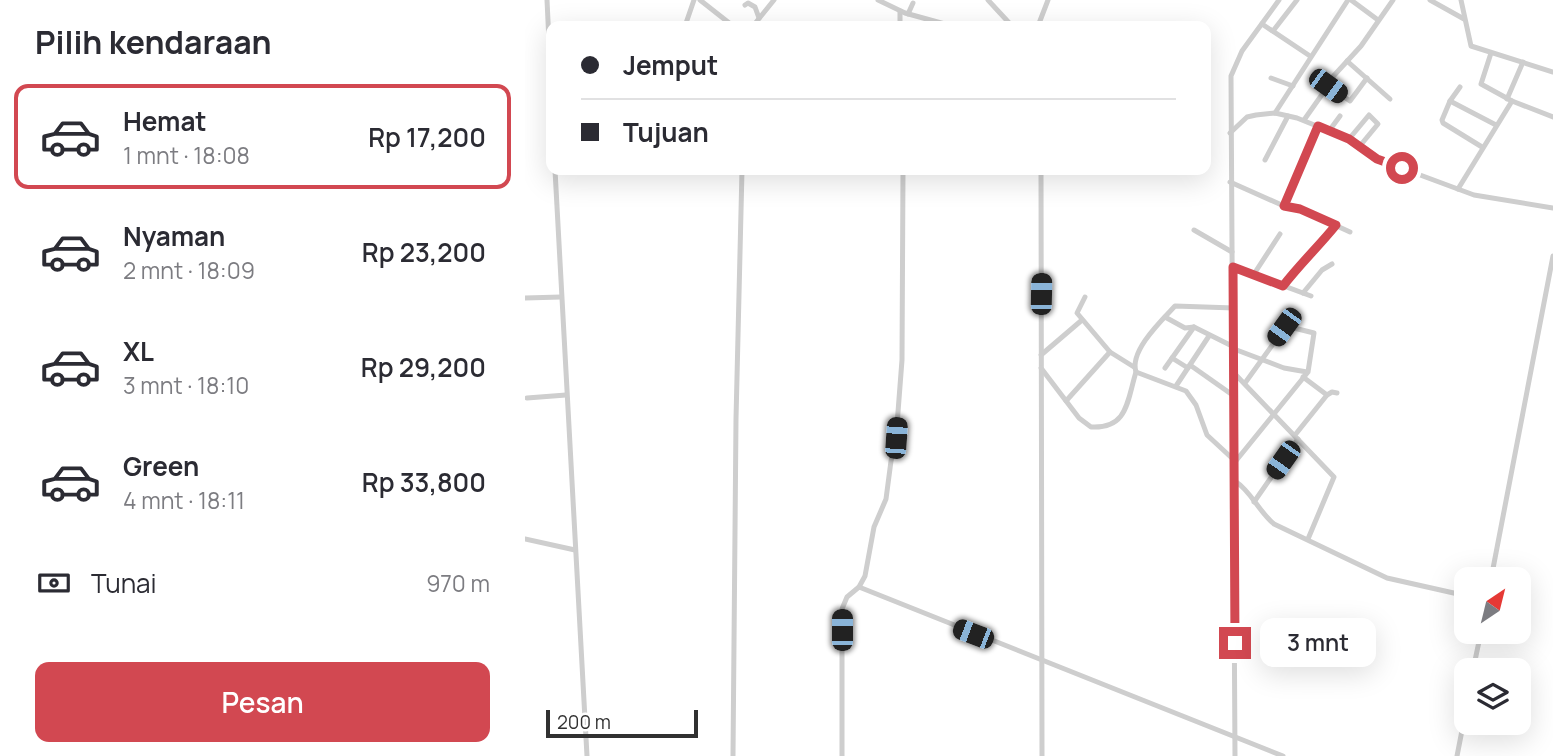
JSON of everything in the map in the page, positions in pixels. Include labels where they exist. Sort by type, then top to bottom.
[{"type":"street","points":[[547,0],[548,21]]},
{"type":"street","points":[[687,21],[694,0]]},
{"type":"street","points":[[700,0],[727,21]]},
{"type":"street","points":[[757,21],[774,0]]},
{"type":"street","points":[[878,0],[900,11],[934,21]]},
{"type":"street","points":[[988,0],[1007,21]]},
{"type":"street","points":[[996,9],[997,0]]},
{"type":"street","points":[[1040,21],[1048,0]]},
{"type":"street","points":[[1235,756],[1231,76],[1238,58],[1279,0]]},
{"type":"street","points":[[1273,31],[1297,0]]},
{"type":"street","points":[[1275,113],[1349,0],[1378,20]]},
{"type":"street","points":[[1304,120],[1327,84],[1361,46],[1393,0]]},
{"type":"street","points":[[1430,0],[1465,19]]},
{"type":"street","points":[[1461,0],[1471,46],[1553,72]]},
{"type":"street","points":[[745,5],[748,3],[755,7],[759,18]]},
{"type":"street","points":[[908,14],[913,4]]},
{"type":"street","points":[[900,11],[900,21]]},
{"type":"street","points":[[1262,24],[1310,56]]},
{"type":"street","points":[[1492,53],[1481,84],[1509,100],[1553,117]]},
{"type":"street","points":[[1347,61],[1390,99]]},
{"type":"street","points":[[1458,189],[1509,100],[1523,62]]},
{"type":"street","points":[[1271,78],[1293,86]]},
{"type":"street","points":[[1328,86],[1350,101],[1367,78]]},
{"type":"street","points":[[1460,87],[1450,101],[1442,120],[1443,124],[1482,147]]},
{"type":"street","points":[[1450,101],[1496,125]]},
{"type":"street","points":[[1230,133],[1247,117],[1275,113],[1288,116],[1349,139],[1377,159],[1458,189],[1489,199],[1553,208]]},
{"type":"street","points":[[1349,139],[1369,115],[1377,124],[1359,147]]},
{"type":"street","points":[[1265,160],[1288,116]]},
{"type":"street","points":[[1329,131],[1340,116]]},
{"type":"street","points":[[1284,206],[1318,126]]},
{"type":"street","points":[[555,175],[587,756]]},
{"type":"street","points":[[733,756],[736,419],[742,175]]},
{"type":"street","points":[[842,756],[842,608],[847,597],[859,587],[865,576],[874,527],[886,499],[896,438],[902,360],[902,175]]},
{"type":"street","points":[[1041,175],[1042,756]]},
{"type":"street","points":[[1230,182],[1350,232]]},
{"type":"street","points":[[1283,286],[1336,225]]},
{"type":"street","points":[[1194,230],[1232,252]]},
{"type":"street","points":[[1254,274],[1280,234]]},
{"type":"street","points":[[1493,567],[1553,256]]},
{"type":"street","points":[[1303,293],[1322,270],[1332,264]]},
{"type":"street","points":[[1233,267],[1311,296]]},
{"type":"street","points":[[1085,297],[1077,311],[1109,352],[1135,369],[1176,386],[1192,398],[1207,435],[1234,461]]},
{"type":"street","points":[[525,299],[561,298]]},
{"type":"street","points":[[1041,368],[1084,423],[1091,427],[1112,425],[1121,418],[1147,337],[1175,306],[1234,308]]},
{"type":"street","points":[[1165,317],[1261,359],[1305,374],[1327,395]]},
{"type":"street","points":[[1041,355],[1082,320]]},
{"type":"street","points":[[1234,461],[1275,415],[1305,374],[1314,336],[1312,331],[1286,326],[1245,383]]},
{"type":"street","points":[[1165,368],[1193,327]]},
{"type":"street","points":[[1176,386],[1209,336]]},
{"type":"street","points":[[1066,401],[1109,352]]},
{"type":"street","points":[[1172,358],[1234,396]]},
{"type":"street","points":[[1234,373],[1334,477],[1308,539]]},
{"type":"street","points":[[1254,502],[1327,395],[1337,393]]},
{"type":"street","points":[[527,398],[566,395]]},
{"type":"street","points":[[1235,481],[1274,524],[1387,578],[1454,593]]},
{"type":"street","points":[[525,539],[575,550]]},
{"type":"street","points":[[859,587],[1283,756]]},
{"type":"street","points":[[1457,756],[1461,735]]},
{"type":"route","points":[[1235,643],[1233,267],[1283,286],[1336,225],[1300,209],[1284,206],[1318,126],[1349,139],[1377,159],[1402,168]]}]
